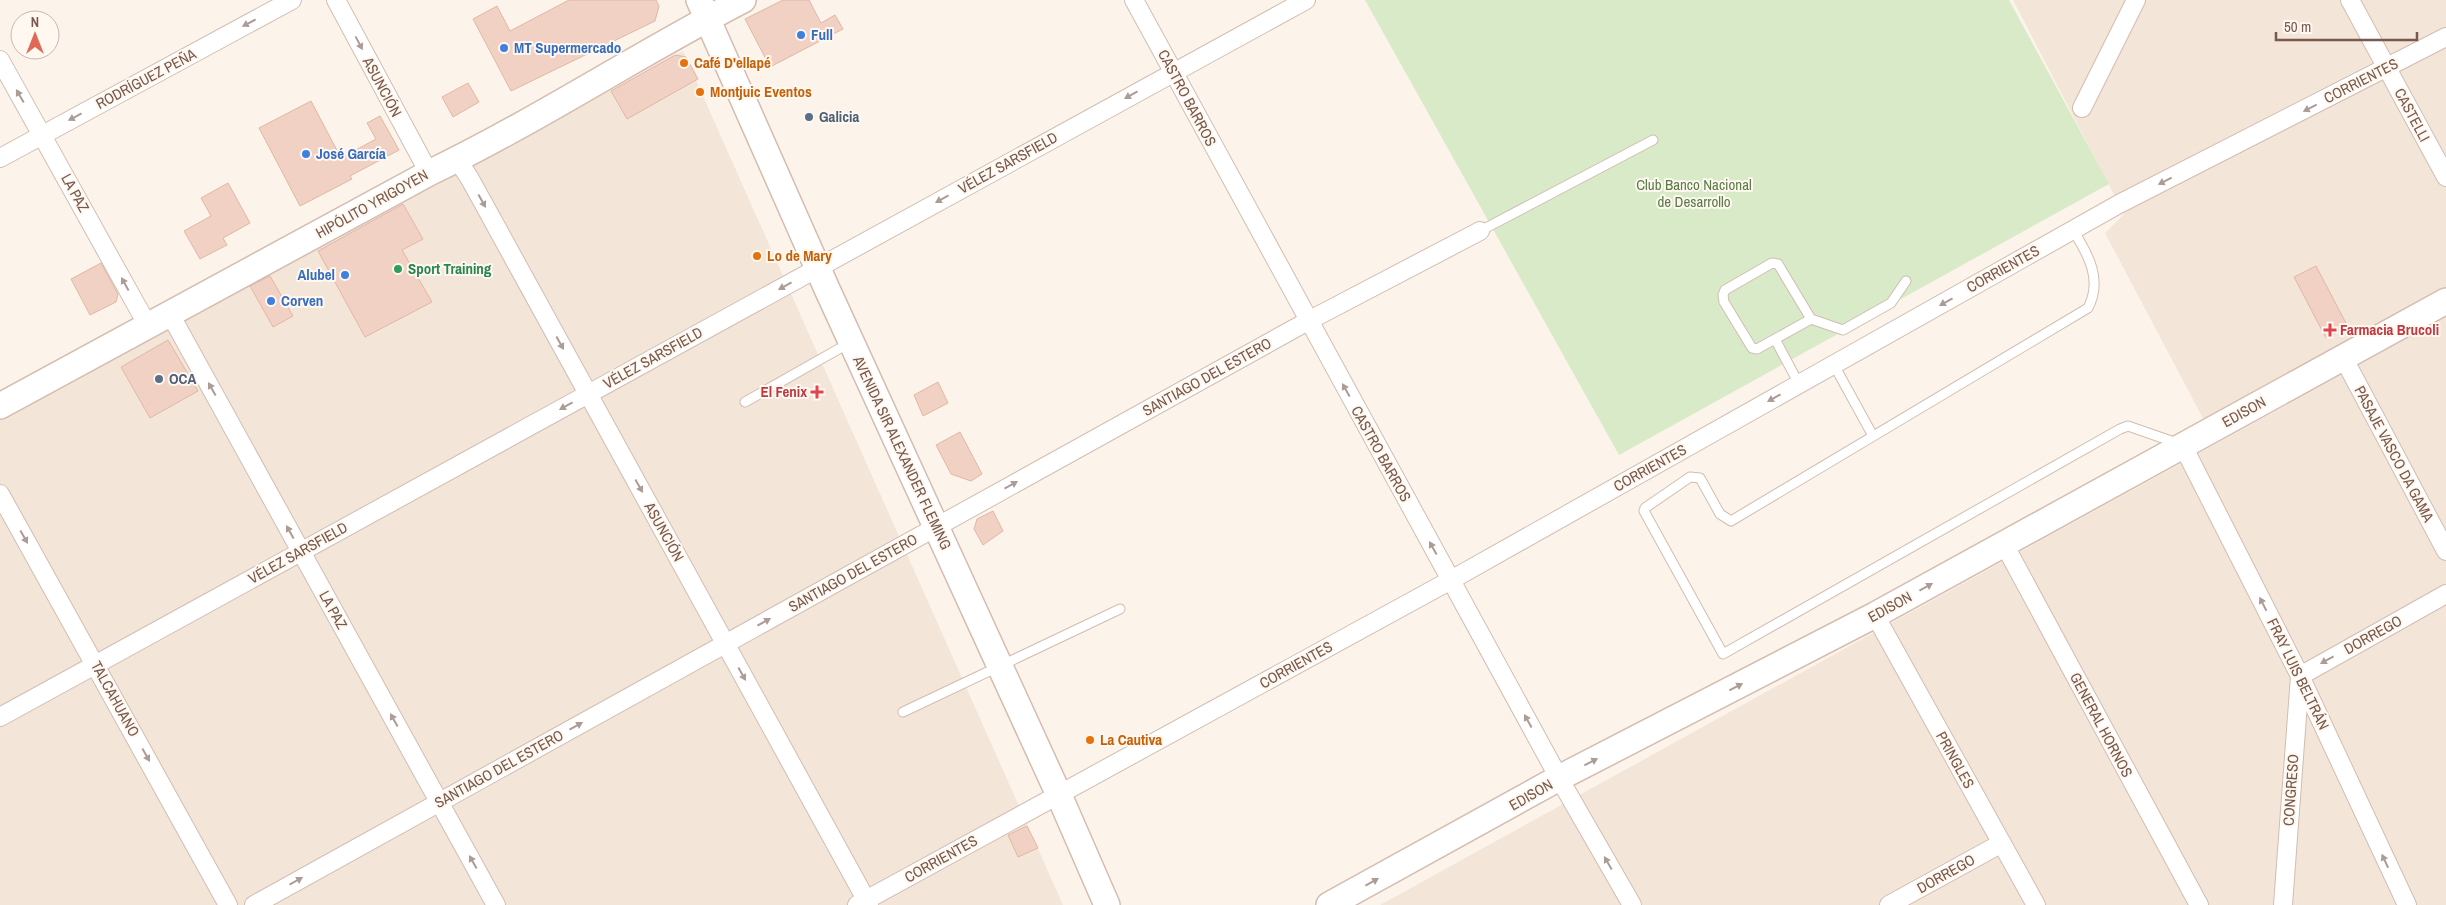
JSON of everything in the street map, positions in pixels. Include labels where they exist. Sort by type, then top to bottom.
[{"type":"street","name":"RODRÍGUEZ PEÑA","points":[[0,158],[292,0]]},
{"type":"street","name":"ASUNCIÓN","points":[[336,0],[429,172]]},
{"type":"street","name":"HIPÓLITO YRIGOYEN","points":[[0,406],[429,172],[457,159],[704,9],[743,0]]},
{"type":"street","name":"CASTRO BARROS","points":[[1134,0],[1559,778],[1632,905]]},
{"type":"street","name":"VÉLEZ SARSFIELD","points":[[0,717],[1306,0]]},
{"type":"street","points":[[2082,108],[2136,0]]},
{"type":"street","name":"CASTELLI","points":[[2350,0],[2446,177]]},
{"type":"street","name":"AVENIDA SIR ALEXANDER FLEMING","points":[[704,9],[851,342],[1059,795],[1107,905]]},
{"type":"street","name":"CORRIENTES","points":[[864,903],[1451,580],[2119,204],[2387,69],[2446,37]]},
{"type":"street","name":"LA PAZ","points":[[0,60],[148,326]]},
{"type":"street","name":"ASUNCIÓN","points":[[457,159],[470,179],[725,644],[864,903]]},
{"type":"street","name":"SANTIAGO DEL ESTERO","points":[[254,905],[1308,321],[1480,231]]},
{"type":"street","name":"EDISON","points":[[1329,905],[1559,778],[1875,615],[2446,301]]},
{"type":"street","name":"LA PAZ","points":[[170,314],[496,905]]},
{"type":"street","name":"PASAJE VASCO DA GAMA","points":[[2343,357],[2446,551]]},
{"type":"street","name":"FRAY LUIS BELTRÁN","points":[[2183,446],[2300,676],[2406,905]]},
{"type":"street","name":"TALCAHUANO","points":[[0,494],[228,905]]},
{"type":"street","name":"GENERAL HORNOS","points":[[2004,544],[2199,905]]},
{"type":"street","name":"DORREGO","points":[[2300,676],[2446,594]]},
{"type":"street","name":"PRINGLES","points":[[1875,615],[2036,905]]},
{"type":"street","name":"CONGRESO","points":[[2283,905],[2300,676]]},
{"type":"street","name":"DORREGO","points":[[1890,905],[2002,843]]},
{"type":"lane","points":[[1480,231],[1653,140]]},
{"type":"lane","points":[[2073,230],[2094,269],[2093,299],[2088,308],[1731,521],[1720,514],[1700,478],[1690,478],[1645,508],[1645,514],[1723,654],[2120,429],[2128,426],[2183,446]]},
{"type":"lane","points":[[1811,319],[1757,349],[1752,348],[1724,302],[1723,296],[1725,290],[1772,263],[1778,264],[1811,319],[1843,330],[1891,303],[1906,281]]},
{"type":"lane","points":[[1775,339],[1799,384]]},
{"type":"lane","points":[[745,402],[851,342]]},
{"type":"lane","points":[[1834,365],[1873,436]]},
{"type":"lane","points":[[903,712],[1120,608]]},
{"type":"shaded area","points":[[2013,0],[2446,0],[2446,293],[2207,426],[2105,233],[2124,214]]},
{"type":"shaded area","points":[[683,51],[1063,905],[0,905],[0,420]]},
{"type":"shaded area","points":[[2446,317],[2446,905],[1380,905]]},
{"type":"green space","name":"Club Banco Nacional de Desarrollo","points":[[1365,0],[2009,0],[2109,184],[1619,455]]},
{"type":"building","points":[[569,0],[656,0],[659,6],[655,21],[511,91],[473,19],[497,6],[510,31]]},
{"type":"building","points":[[783,0],[809,0],[821,23],[835,15],[843,29],[770,67],[745,19]]},
{"type":"building","points":[[675,55],[686,57],[698,79],[627,119],[611,91]]},
{"type":"building","points":[[468,83],[479,102],[453,117],[442,97]]},
{"type":"building","name":"José García","points":[[311,101],[341,158],[376,139],[367,123],[380,116],[399,150],[350,176],[352,179],[300,206],[259,128]]},
{"type":"building","points":[[228,183],[250,223],[223,238],[227,245],[200,259],[184,231],[211,216],[201,198]]},
{"type":"building","points":[[403,204],[423,239],[402,250],[432,302],[365,337],[318,251]]},
{"type":"building","points":[[101,263],[118,294],[116,302],[90,315],[71,279]]},
{"type":"building","points":[[2316,266],[2348,327],[2326,338],[2294,277]]},
{"type":"building","name":"Corven","points":[[270,276],[293,316],[273,327],[250,286]]},
{"type":"building","name":"OCA","points":[[168,340],[198,391],[150,418],[121,367]]},
{"type":"building","points":[[938,382],[948,403],[923,416],[914,395]]},
{"type":"building","points":[[960,432],[982,474],[971,481],[951,474],[936,445]]},
{"type":"building","points":[[993,511],[1003,531],[983,545],[974,529],[977,519]]},
{"type":"building","points":[[1027,826],[1038,848],[1018,857],[1008,835]]},
{"type":"place","name":"Full","points":[[801,35]]},
{"type":"place","name":"MT Supermercado","points":[[504,48]]},
{"type":"place","name":"Café D'ellapé","points":[[684,63]]},
{"type":"place","name":"Montjuic Eventos","points":[[700,92]]},
{"type":"place","name":"Galicia","points":[[809,117]]},
{"type":"place","name":"José García","points":[[306,154]]},
{"type":"place","name":"Lo de Mary","points":[[757,256]]},
{"type":"place","name":"Sport Training","points":[[398,269]]},
{"type":"place","name":"Alubel","points":[[345,275]]},
{"type":"place","name":"Corven","points":[[271,301]]},
{"type":"place","name":"Farmacia Brucoli","points":[[2330,330]]},
{"type":"place","name":"OCA","points":[[159,379]]},
{"type":"place","name":"El Fenix","points":[[817,392]]},
{"type":"place","name":"La Cautiva","points":[[1090,740]]}]
